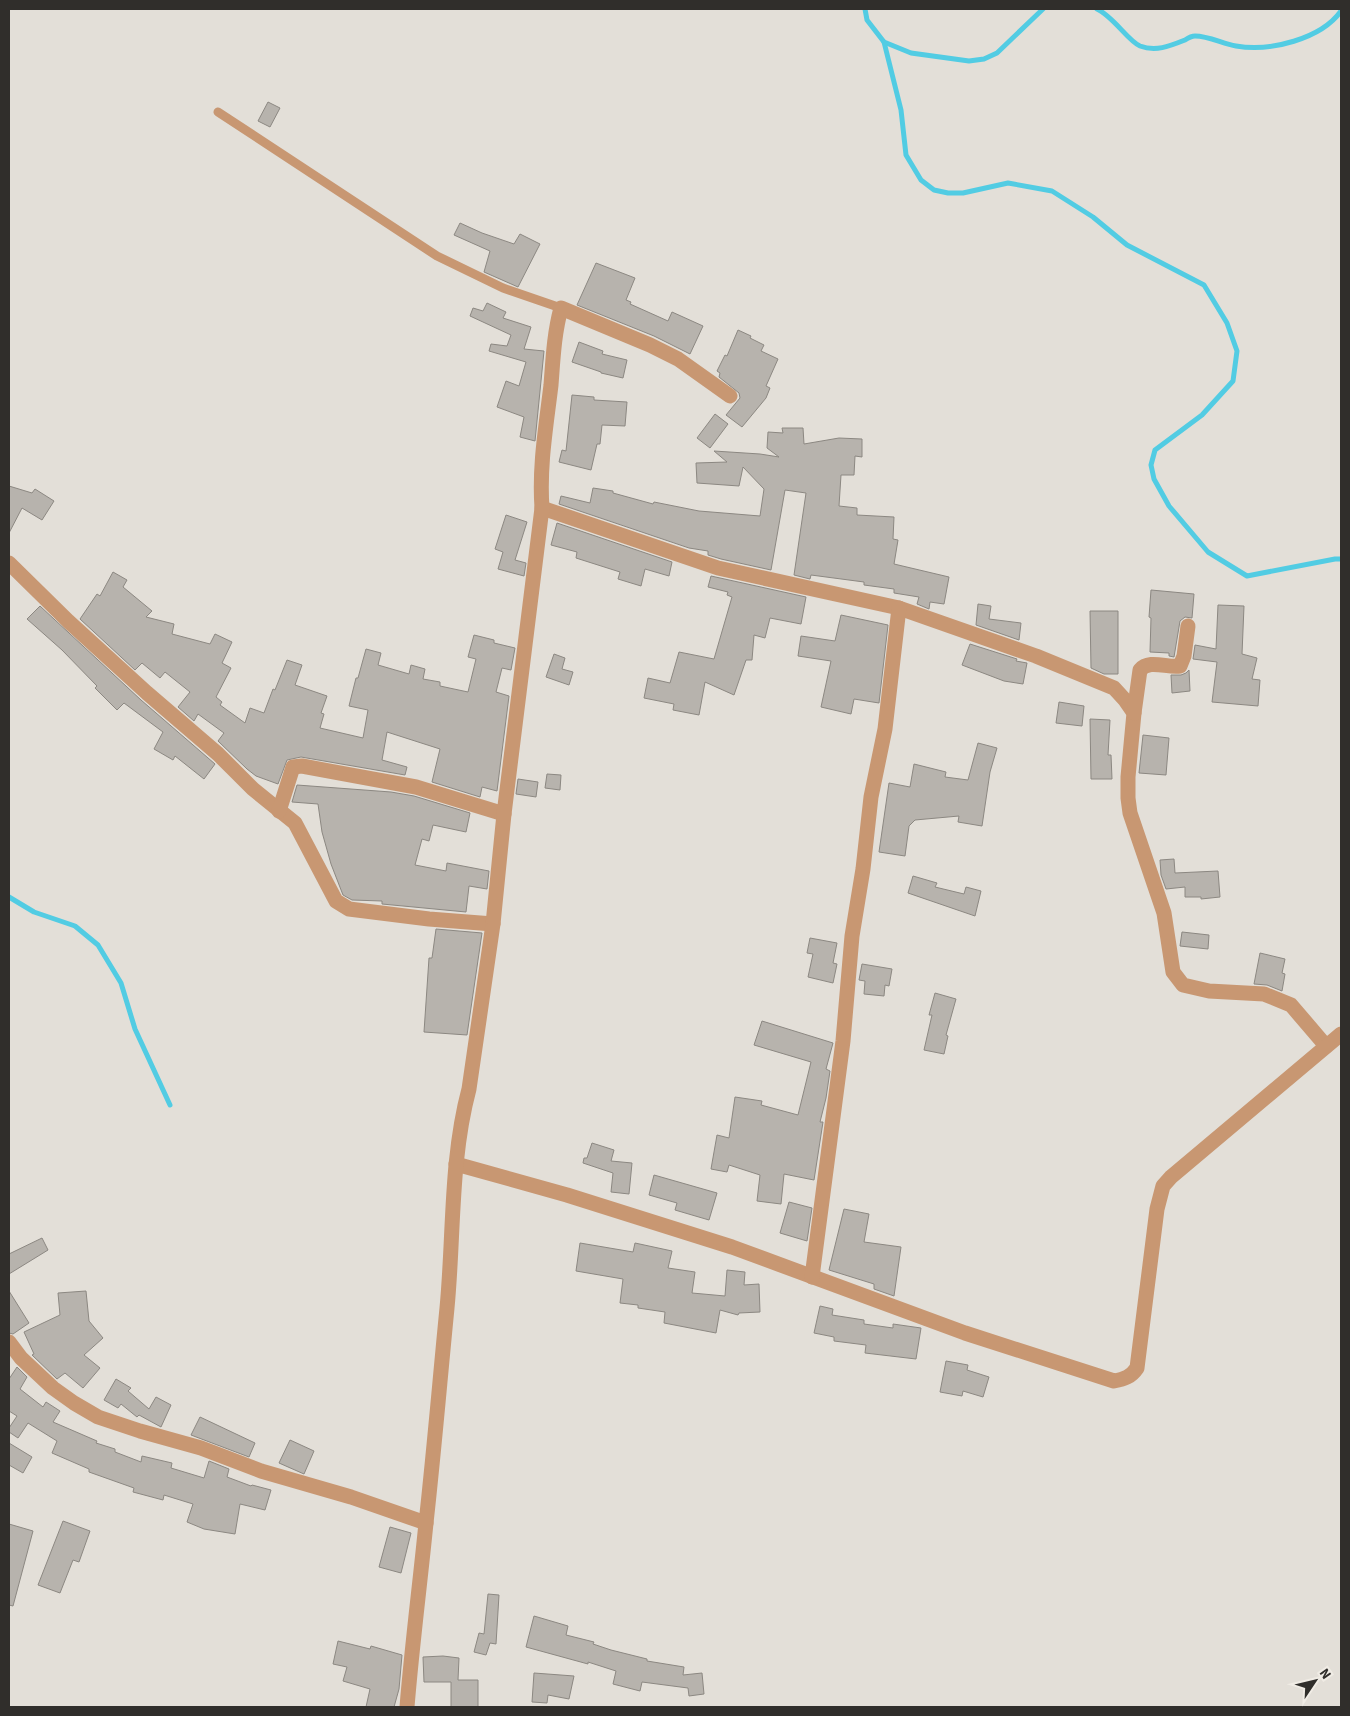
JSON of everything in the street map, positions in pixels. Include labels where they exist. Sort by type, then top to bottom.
[{"type":"street","points":[[407,1707],[448,1290],[456,1164],[462,1115],[469,1089],[493,924],[504,814],[542,508],[540,480],[551,384],[554,338],[561,308],[650,345],[678,359],[730,396]]},
{"type":"street","points":[[542,508],[718,568],[899,608],[1036,656],[1114,688],[1134,713]]},
{"type":"street","points":[[9,563],[147,693],[218,754],[253,789],[295,823],[312,852],[336,901],[349,909],[429,919],[493,924]]},
{"type":"street","points":[[812,1278],[842,1041],[852,936],[872,797],[885,729],[899,608]]},
{"type":"street","points":[[1188,626],[1184,656],[1180,666],[1170,667],[1148,664],[1140,670],[1128,777],[1130,813],[1164,912],[1173,972],[1183,985],[1209,991],[1264,994],[1291,1005],[1326,1046]]},
{"type":"street","points":[[279,811],[293,766],[302,766],[416,787],[504,814]]},
{"type":"street","points":[[456,1164],[567,1194],[732,1247],[812,1278],[966,1333],[1114,1380],[1126,1378],[1134,1373],[1137,1368],[1157,1209],[1163,1186],[1341,1034]]},
{"type":"street","points":[[9,1342],[21,1358],[53,1388],[98,1417],[201,1448],[261,1471],[351,1497],[426,1523]]},
{"type":"lane","points":[[218,112],[437,256],[503,288],[561,308]]},
{"type":"building","points":[[268,102],[280,108],[270,127],[258,121]]},
{"type":"building","points":[[460,223],[514,244],[520,234],[540,244],[518,287],[484,272],[490,251],[454,235]]},
{"type":"building","points":[[596,263],[635,278],[626,300],[631,302],[630,304],[668,321],[672,312],[703,326],[690,354],[654,336],[577,305]]},
{"type":"building","points":[[487,303],[506,312],[503,318],[531,327],[524,349],[544,351],[535,441],[520,437],[524,417],[497,407],[506,381],[519,386],[526,362],[489,351],[491,344],[507,346],[511,335],[470,316],[473,308],[483,311]]},
{"type":"building","points":[[738,330],[764,345],[761,351],[778,359],[766,386],[770,388],[766,398],[742,427],[726,415],[740,398],[739,393],[719,377],[720,373],[717,371],[725,355],[727,356]]},
{"type":"building","points":[[579,342],[603,351],[602,354],[627,360],[623,378],[601,373],[572,362]]},
{"type":"building","points":[[572,395],[594,397],[594,400],[627,402],[625,426],[602,425],[600,444],[597,444],[591,470],[559,462],[562,450],[566,451]]},
{"type":"building","points":[[715,414],[728,424],[710,448],[697,438]]},
{"type":"building","points":[[782,428],[803,428],[804,444],[839,438],[862,439],[862,457],[855,456],[854,475],[841,475],[839,506],[857,508],[857,515],[894,517],[893,539],[898,540],[894,564],[949,577],[944,604],[930,602],[929,609],[917,604],[919,597],[894,593],[894,589],[864,585],[864,582],[811,575],[810,579],[794,575],[806,493],[785,490],[771,570],[708,555],[708,551],[689,548],[559,504],[561,496],[590,503],[593,488],[613,491],[613,493],[653,504],[654,502],[699,511],[760,516],[764,489],[743,467],[739,486],[697,483],[696,463],[727,462],[714,451],[779,457],[767,448],[768,432],[783,433]]},
{"type":"building","points":[[9,486],[32,493],[35,489],[54,501],[42,520],[22,508],[9,533]]},
{"type":"building","points":[[506,515],[527,522],[515,560],[526,563],[524,576],[498,569],[503,552],[495,549]]},
{"type":"building","points":[[557,523],[672,562],[669,576],[645,569],[641,586],[618,579],[620,572],[576,558],[577,552],[551,545]]},
{"type":"building","points":[[113,572],[127,580],[123,587],[152,611],[146,617],[174,624],[172,634],[210,644],[215,634],[232,642],[222,663],[231,668],[216,697],[222,702],[220,705],[245,723],[250,708],[264,713],[287,660],[302,665],[295,685],[327,696],[321,713],[324,714],[320,728],[363,738],[368,710],[349,706],[366,649],[381,653],[378,665],[409,674],[411,665],[425,669],[423,679],[440,682],[440,686],[468,692],[476,659],[468,657],[474,635],[494,640],[494,643],[515,648],[511,670],[502,668],[496,692],[509,696],[497,791],[482,787],[480,797],[432,782],[440,749],[387,732],[382,760],[407,767],[405,775],[301,757],[287,760],[278,784],[256,776],[218,741],[224,733],[198,714],[194,721],[178,707],[190,692],[165,672],[160,678],[142,663],[135,670],[80,619],[97,594],[100,596]]},
{"type":"building","points":[[711,576],[806,597],[801,624],[770,618],[765,638],[754,635],[752,660],[746,660],[734,695],[705,682],[699,715],[673,710],[674,704],[644,698],[648,678],[670,683],[679,652],[714,659],[732,597],[727,595],[728,592],[708,587]]},
{"type":"building","points":[[1151,590],[1194,594],[1192,618],[1185,617],[1180,621],[1174,657],[1169,656],[1169,653],[1150,652],[1151,618],[1149,617]]},
{"type":"building","points":[[978,604],[991,606],[989,619],[1021,623],[1019,640],[976,625]]},
{"type":"building","points":[[1218,605],[1244,606],[1242,654],[1257,658],[1252,679],[1260,680],[1258,706],[1212,702],[1217,662],[1193,659],[1195,645],[1216,649]]},
{"type":"building","points":[[40,606],[141,700],[215,764],[204,779],[175,756],[173,760],[154,749],[163,732],[124,703],[117,710],[62,650],[27,619]]},
{"type":"building","points":[[1090,611],[1118,611],[1118,674],[1104,674],[1091,668]]},
{"type":"building","points":[[841,615],[888,625],[879,703],[854,699],[851,714],[821,707],[831,661],[798,656],[801,636],[835,641]]},
{"type":"building","points":[[970,644],[1017,659],[1016,661],[1027,663],[1023,684],[1004,681],[962,665]]},
{"type":"building","points":[[554,654],[565,658],[562,669],[573,672],[569,685],[546,677]]},
{"type":"building","points":[[1189,670],[1190,691],[1172,693],[1171,675],[1181,675]]},
{"type":"building","points":[[1059,702],[1084,706],[1082,726],[1056,723]]},
{"type":"building","points":[[1090,719],[1110,720],[1108,755],[1111,755],[1112,779],[1091,779]]},
{"type":"building","points":[[1143,735],[1169,738],[1166,775],[1139,773]]},
{"type":"building","points":[[978,743],[997,748],[990,772],[982,826],[958,822],[959,816],[915,820],[909,826],[905,856],[879,852],[889,783],[910,787],[914,764],[946,772],[945,777],[968,780]]},
{"type":"building","points":[[547,774],[561,775],[560,790],[545,788]]},
{"type":"building","points":[[518,779],[538,782],[536,797],[516,794]]},
{"type":"building","points":[[297,785],[391,792],[414,796],[470,813],[466,832],[433,825],[429,841],[422,839],[415,865],[446,871],[447,863],[489,871],[487,889],[469,886],[466,912],[382,904],[382,901],[352,900],[343,895],[331,864],[322,832],[318,804],[292,802]]},
{"type":"building","points":[[1174,859],[1175,873],[1218,871],[1220,897],[1201,899],[1201,897],[1185,897],[1185,887],[1166,889],[1161,875],[1160,860]]},
{"type":"building","points":[[913,876],[937,883],[935,887],[964,894],[966,887],[981,891],[975,916],[908,893]]},
{"type":"building","points":[[436,929],[482,933],[467,1035],[424,1032],[429,958],[432,958]]},
{"type":"building","points":[[1182,932],[1209,935],[1208,949],[1180,946]]},
{"type":"building","points":[[810,938],[837,943],[833,963],[837,964],[833,983],[808,977],[813,954],[807,953]]},
{"type":"building","points":[[1260,953],[1285,959],[1282,973],[1285,974],[1282,991],[1267,985],[1254,984]]},
{"type":"building","points":[[862,964],[892,969],[889,986],[885,985],[884,996],[864,994],[865,981],[859,980]]},
{"type":"building","points":[[935,993],[956,999],[946,1035],[948,1036],[944,1054],[924,1050],[932,1015],[929,1015]]},
{"type":"building","points":[[762,1021],[833,1043],[826,1069],[830,1071],[820,1122],[823,1122],[814,1180],[784,1174],[781,1204],[757,1201],[760,1175],[729,1165],[727,1172],[711,1169],[717,1135],[729,1138],[735,1097],[762,1101],[761,1105],[798,1115],[811,1062],[754,1045]]},
{"type":"building","points":[[592,1143],[614,1150],[611,1161],[632,1163],[629,1194],[611,1192],[613,1173],[583,1163],[584,1158],[587,1158]]},
{"type":"building","points":[[654,1175],[717,1193],[709,1220],[675,1210],[677,1203],[649,1195]]},
{"type":"building","points":[[789,1202],[812,1208],[807,1241],[780,1233]]},
{"type":"building","points":[[844,1209],[869,1214],[864,1242],[901,1247],[894,1296],[874,1289],[874,1284],[829,1270]]},
{"type":"building","points":[[42,1238],[48,1250],[9,1274],[9,1254]]},
{"type":"building","points":[[580,1243],[633,1252],[635,1243],[672,1251],[668,1268],[695,1272],[692,1293],[725,1296],[727,1270],[745,1272],[744,1285],[759,1284],[760,1312],[739,1313],[738,1315],[720,1310],[716,1333],[664,1323],[665,1312],[638,1308],[638,1305],[620,1303],[623,1279],[576,1271]]},
{"type":"building","points":[[9,1291],[29,1323],[13,1334],[9,1333]]},
{"type":"building","points":[[86,1291],[89,1321],[103,1338],[84,1355],[100,1368],[83,1388],[65,1373],[57,1379],[32,1355],[34,1354],[24,1332],[60,1315],[58,1293]]},
{"type":"building","points":[[820,1306],[833,1309],[832,1315],[864,1320],[864,1324],[893,1328],[893,1324],[921,1328],[916,1359],[865,1353],[866,1345],[834,1341],[834,1337],[814,1333]]},
{"type":"building","points":[[946,1361],[968,1365],[967,1370],[989,1377],[983,1397],[963,1391],[962,1396],[940,1392]]},
{"type":"building","points":[[17,1367],[27,1377],[20,1389],[43,1407],[46,1402],[60,1411],[53,1422],[97,1441],[96,1443],[115,1449],[115,1452],[141,1462],[142,1456],[172,1463],[171,1468],[204,1478],[209,1461],[229,1469],[227,1477],[251,1486],[271,1490],[265,1510],[240,1504],[235,1534],[204,1529],[187,1522],[193,1504],[164,1495],[163,1500],[133,1492],[134,1488],[89,1472],[89,1469],[52,1453],[57,1441],[28,1423],[18,1438],[9,1432],[9,1428],[17,1416],[9,1411],[9,1379]]},
{"type":"building","points":[[116,1379],[131,1388],[128,1391],[149,1409],[156,1397],[171,1405],[161,1427],[139,1415],[137,1417],[121,1404],[118,1408],[104,1400]]},
{"type":"building","points":[[200,1417],[255,1443],[249,1457],[191,1435]]},
{"type":"building","points":[[290,1440],[314,1451],[304,1474],[279,1463]]},
{"type":"building","points":[[9,1443],[32,1457],[23,1473],[9,1465]]},
{"type":"building","points":[[63,1521],[90,1531],[79,1562],[73,1560],[60,1593],[38,1585]]},
{"type":"building","points":[[9,1524],[33,1531],[13,1606],[9,1605]]},
{"type":"building","points":[[390,1527],[411,1533],[401,1573],[379,1567]]},
{"type":"building","points":[[488,1594],[499,1595],[496,1644],[490,1643],[486,1655],[474,1652],[479,1633],[484,1634]]},
{"type":"building","points":[[534,1616],[568,1626],[566,1635],[594,1642],[593,1644],[611,1650],[647,1659],[647,1661],[684,1667],[683,1675],[702,1673],[704,1694],[689,1696],[688,1688],[642,1682],[640,1691],[613,1684],[616,1671],[526,1647]]},
{"type":"building","points":[[338,1641],[370,1649],[371,1646],[402,1655],[399,1689],[394,1707],[366,1707],[370,1689],[343,1681],[347,1667],[333,1664]]},
{"type":"building","points":[[443,1656],[459,1658],[458,1680],[478,1680],[478,1707],[451,1707],[451,1682],[424,1682],[423,1657]]},
{"type":"building","points":[[534,1673],[574,1676],[569,1699],[548,1695],[547,1703],[532,1702]]},
{"type":"waterway","points":[[865,9],[867,20],[884,42],[911,53],[969,61],[984,59],[997,53],[1043,9]]},
{"type":"waterway","points":[[1097,9],[1109,17],[1135,43],[1146,48],[1168,46],[1195,36],[1236,46],[1264,47],[1279,45],[1308,36],[1321,29],[1341,11]]},
{"type":"waterway","points":[[884,42],[901,110],[906,155],[921,180],[934,190],[948,193],[963,193],[1008,183],[1052,191],[1093,217],[1127,245],[1204,285],[1227,323],[1237,351],[1233,381],[1202,415],[1155,450],[1151,465],[1154,479],[1169,506],[1208,552],[1247,576],[1341,559]]},
{"type":"waterway","points":[[9,897],[34,912],[75,926],[98,945],[121,983],[135,1029],[170,1105]]}]
